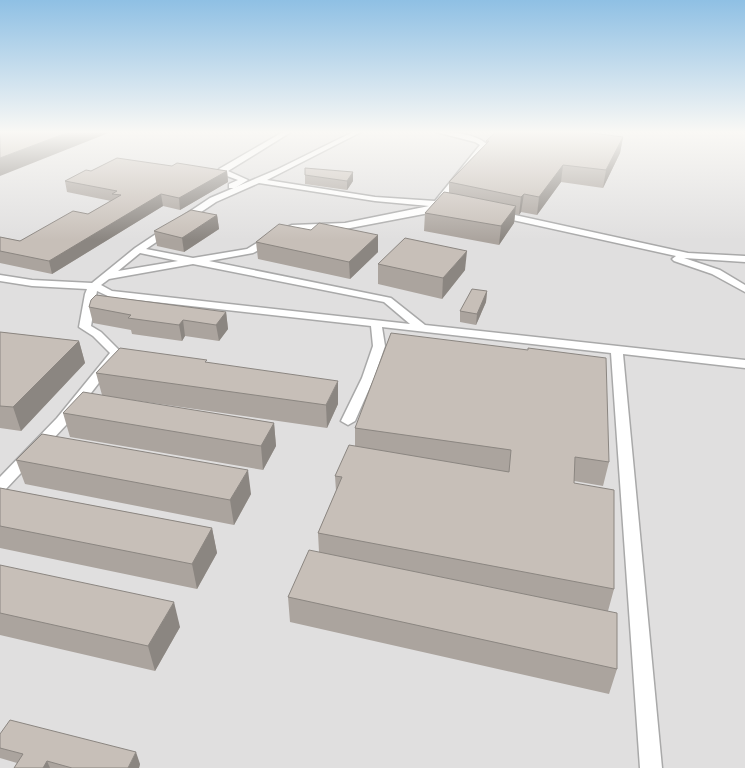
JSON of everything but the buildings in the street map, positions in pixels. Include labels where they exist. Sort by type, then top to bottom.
[{"type":"street","points":[[80,286],[148,234],[191,206],[244,180],[222,172],[229,168]]},
{"type":"street","points":[[0,486],[62,420],[116,353],[97,334],[85,327],[90,294],[94,286],[138,250],[213,200],[288,168]]},
{"type":"street","points":[[106,276],[250,251],[292,228],[345,226],[430,210],[466,168]]},
{"type":"street","points":[[259,181],[375,199],[454,206]]},
{"type":"street","points":[[491,213],[610,238],[637,246],[716,272],[745,289]]},
{"type":"street","points":[[637,246],[688,256],[745,259]]},
{"type":"street","points":[[138,250],[387,300],[423,329]]},
{"type":"street","points":[[0,278],[32,283],[94,286],[110,294],[745,364]]},
{"type":"street","points":[[348,421],[368,378],[379,346],[376,324]]},
{"type":"street","points":[[617,350],[651,768]]},
{"type":"shaded area","points":[[0,168],[745,168],[745,768],[0,768]]}]
